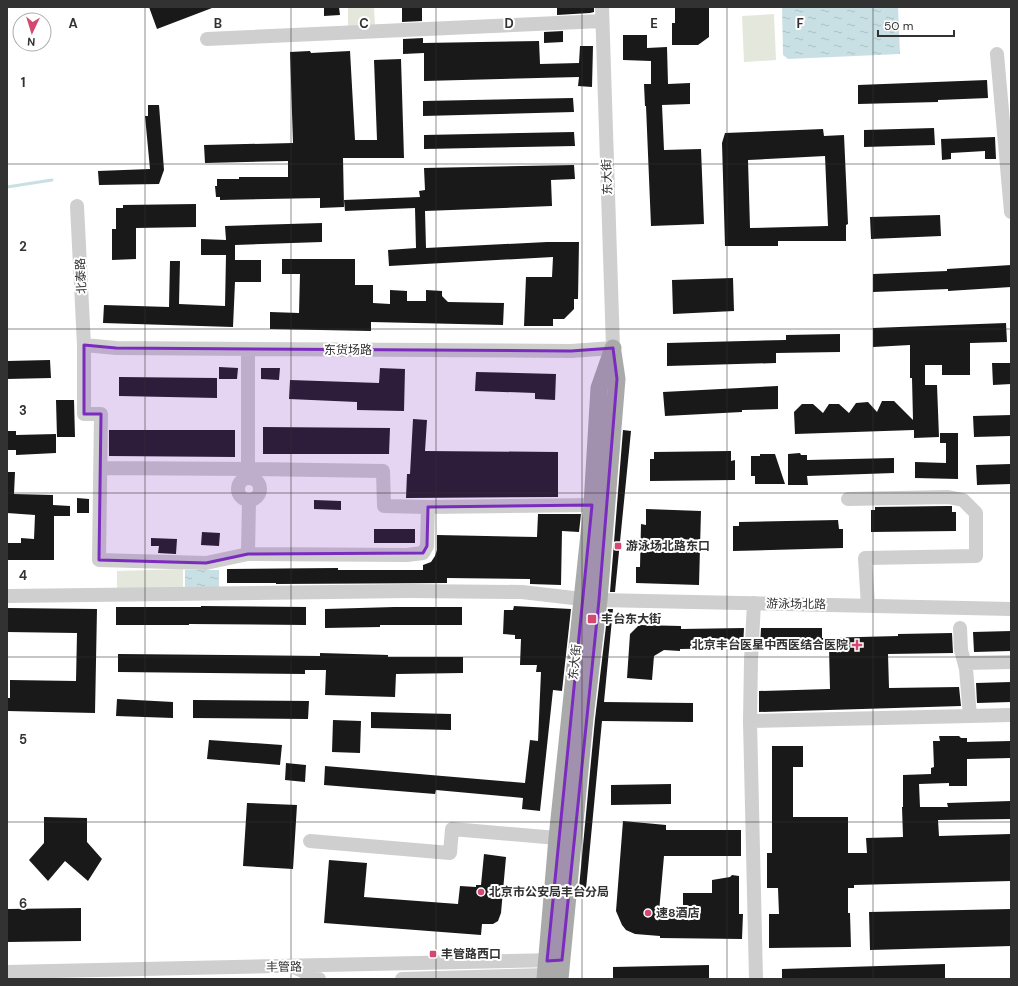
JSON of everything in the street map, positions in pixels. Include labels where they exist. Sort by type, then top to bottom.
[{"type":"main road","name":"东大街","points":[[552,971],[557,838],[592,505],[599,388],[613,348]]},
{"type":"main road","name":"东大街","points":[[552,971],[599,600],[617,379],[613,348]]},
{"type":"street","points":[[207,40],[602,14]]},
{"type":"street","name":"东大街","points":[[602,14],[613,348]]},
{"type":"street","points":[[998,54],[1011,212]]},
{"type":"street","name":"北泰路","points":[[77,206],[84,345],[84,414],[101,414],[100,468]]},
{"type":"street","name":"东货场路","points":[[84,345],[116,348],[571,351],[613,348]]},
{"type":"street","points":[[248,349],[249,473],[261,487],[258,497],[249,500],[248,554]]},
{"type":"street","points":[[428,507],[427,546],[424,553],[407,555],[248,554],[206,563],[99,560],[100,468],[249,473],[383,471],[384,506],[428,507],[592,505]]},
{"type":"street","points":[[848,499],[948,497],[963,500],[976,513],[976,556],[865,558],[868,606]]},
{"type":"street","name":"游泳场北路","points":[[7,596],[410,591],[522,592],[599,600],[1011,609]]},
{"type":"street","points":[[754,603],[750,721],[756,979]]},
{"type":"street","points":[[960,628],[961,650],[964,663],[970,716]]},
{"type":"street","points":[[964,663],[1011,662]]},
{"type":"street","points":[[750,721],[1011,715]]},
{"type":"street","points":[[310,841],[450,854],[452,829],[557,838]]},
{"type":"street","points":[[292,966],[320,979]]},
{"type":"street","name":"丰管路","points":[[7,972],[292,966],[552,971]]},
{"type":"street","points":[[402,979],[552,971]]},
{"type":"highlighted area","points":[[84,345],[116,348],[571,351],[613,348],[617,379],[599,600],[562,960],[547,961],[592,505],[428,507],[427,546],[423,553],[248,554],[206,563],[99,560],[101,414],[84,414]]},
{"type":"shaded area","points":[[348,7],[374,7],[375,25],[348,26]]},
{"type":"shaded area","points":[[774,14],[776,60],[744,62],[742,16]]},
{"type":"shaded area","points":[[183,569],[183,591],[117,592],[117,571]]},
{"type":"water","points":[[782,7],[898,7],[900,54],[788,59],[783,55]]},
{"type":"water","points":[[185,570],[219,570],[219,591],[185,591]]},
{"type":"building","points":[[149,7],[212,7],[212,8],[157,29]]},
{"type":"building","points":[[324,7],[339,7],[340,15],[324,16]]},
{"type":"building","points":[[402,7],[422,7],[422,21],[402,22]]},
{"type":"building","points":[[557,7],[594,7],[594,12],[557,15]]},
{"type":"building","points":[[675,7],[709,7],[709,37],[698,45],[672,45],[672,23],[675,23]]},
{"type":"building","points":[[563,31],[563,42],[544,43],[544,32]]},
{"type":"building","points":[[623,35],[647,35],[647,48],[667,47],[668,84],[690,83],[690,104],[662,105],[664,150],[701,149],[704,224],[651,226],[644,84],[651,84],[651,61],[623,60]]},
{"type":"building","points":[[423,38],[423,43],[539,41],[540,64],[579,63],[580,46],[593,46],[592,87],[578,86],[579,77],[424,81],[424,53],[403,54],[403,39]]},
{"type":"building","points":[[310,51],[311,53],[350,51],[355,140],[377,140],[374,60],[401,59],[404,158],[343,158],[344,207],[320,208],[320,198],[220,200],[220,197],[216,197],[215,186],[217,186],[217,179],[239,179],[239,177],[288,177],[288,161],[205,163],[204,145],[293,143],[290,52]]},
{"type":"building","points":[[987,80],[988,98],[938,100],[938,102],[858,104],[858,85]]},
{"type":"building","points":[[573,98],[574,112],[423,116],[423,101]]},
{"type":"building","points":[[148,105],[159,105],[164,170],[159,184],[99,185],[98,171],[150,169],[145,116],[148,116]]},
{"type":"building","points":[[934,128],[935,145],[864,147],[864,130]]},
{"type":"building","points":[[823,129],[824,136],[844,135],[848,224],[846,225],[846,241],[778,241],[778,246],[725,246],[722,143],[725,133]],"holes":[[[825,156],[828,226],[750,228],[748,160]]]},
{"type":"building","points":[[574,132],[575,146],[424,149],[424,135]]},
{"type":"building","points":[[995,137],[996,159],[985,159],[985,151],[951,153],[951,159],[942,160],[941,139]]},
{"type":"building","points":[[574,165],[575,179],[551,180],[552,206],[425,211],[426,248],[547,242],[579,242],[578,299],[574,299],[574,309],[564,319],[553,319],[553,326],[524,326],[526,277],[552,277],[553,257],[389,266],[388,250],[416,248],[415,208],[345,211],[344,200],[420,197],[419,191],[425,190],[424,168]]},
{"type":"building","points":[[196,204],[196,227],[136,228],[136,259],[112,260],[112,229],[116,229],[116,208],[123,208],[123,205]]},
{"type":"building","points":[[940,215],[941,236],[871,239],[870,217]]},
{"type":"building","points":[[322,223],[322,242],[235,245],[235,260],[261,260],[261,282],[235,282],[233,327],[103,323],[104,305],[169,307],[170,261],[180,261],[179,304],[225,306],[226,255],[201,255],[201,239],[226,240],[225,226]]},
{"type":"building","points":[[282,259],[355,259],[355,285],[373,285],[373,303],[390,304],[390,290],[407,291],[407,301],[426,301],[426,290],[442,291],[442,296],[448,302],[504,303],[503,325],[371,322],[371,331],[270,329],[270,312],[299,313],[300,274],[282,274]]},
{"type":"building","points":[[1011,265],[1011,287],[948,291],[948,289],[873,292],[873,274],[947,271],[947,269]]},
{"type":"building","points":[[733,278],[734,311],[673,314],[672,280]]},
{"type":"building","points":[[1006,323],[1007,342],[970,343],[970,375],[942,375],[942,365],[925,365],[925,385],[937,385],[939,437],[914,438],[914,430],[795,434],[794,412],[802,404],[813,404],[823,413],[829,404],[839,404],[849,413],[856,403],[868,402],[877,412],[882,401],[894,401],[913,420],[912,378],[910,378],[910,345],[873,347],[873,328]]},
{"type":"building","points":[[840,334],[840,352],[776,353],[776,363],[667,366],[667,343],[786,340],[786,335]]},
{"type":"building","points":[[50,360],[51,378],[7,379],[7,361]]},
{"type":"building","points":[[992,363],[1011,363],[1011,384],[993,385]]},
{"type":"building","points":[[219,367],[238,368],[237,379],[219,379]]},
{"type":"building","points":[[261,368],[280,368],[279,380],[261,379]]},
{"type":"building","points":[[380,368],[405,369],[404,411],[357,410],[357,402],[289,399],[290,380],[379,383]]},
{"type":"building","points":[[476,372],[556,374],[555,400],[535,399],[535,393],[475,391]]},
{"type":"building","points":[[119,377],[217,378],[217,398],[119,396]]},
{"type":"building","points":[[778,386],[778,409],[742,410],[742,412],[665,416],[663,392]]},
{"type":"building","points":[[56,400],[74,400],[75,437],[57,437]]},
{"type":"building","points":[[1011,415],[1011,436],[974,437],[973,416]]},
{"type":"building","points":[[413,419],[427,420],[425,451],[558,452],[558,497],[406,498],[407,474],[410,474]]},
{"type":"building","points":[[263,427],[390,428],[389,454],[263,454]]},
{"type":"building","points":[[109,430],[235,430],[235,457],[109,456]]},
{"type":"building","points":[[623,430],[631,431],[615,592],[610,592]]},
{"type":"building","points":[[7,431],[16,431],[16,435],[56,434],[56,453],[16,455],[16,450],[7,450]]},
{"type":"building","points":[[940,433],[958,433],[958,479],[915,478],[915,462],[946,463],[946,443],[940,443]]},
{"type":"building","points":[[731,451],[731,461],[735,460],[735,480],[650,481],[650,459],[654,459],[654,452]]},
{"type":"building","points":[[800,453],[801,455],[807,455],[807,460],[894,458],[894,473],[807,476],[808,485],[788,485],[788,454]]},
{"type":"building","points":[[760,454],[775,454],[785,484],[755,484],[755,476],[751,476],[751,456],[760,456]]},
{"type":"building","points":[[1011,464],[1011,484],[977,485],[976,465]]},
{"type":"building","points":[[7,472],[15,472],[14,494],[53,495],[53,505],[70,506],[70,516],[54,516],[54,560],[7,560],[7,543],[21,543],[21,538],[34,539],[35,515],[7,513]]},
{"type":"building","points":[[77,498],[89,499],[89,513],[77,513]]},
{"type":"building","points":[[314,500],[341,501],[341,510],[314,509]]},
{"type":"building","points":[[952,506],[952,512],[956,512],[956,531],[871,532],[871,510],[875,510],[875,507]]},
{"type":"building","points":[[646,509],[701,511],[699,585],[636,583],[636,567],[640,567],[641,524],[646,525]]},
{"type":"building","points":[[538,514],[581,514],[579,532],[562,531],[561,585],[530,584],[530,579],[447,578],[447,583],[227,583],[227,569],[338,568],[338,570],[423,570],[423,565],[431,562],[435,556],[437,550],[437,535],[537,537]]},
{"type":"building","points":[[838,520],[839,529],[843,529],[843,548],[733,551],[733,526],[739,526],[739,522]]},
{"type":"building","points":[[374,529],[415,529],[415,543],[374,543]]},
{"type":"building","points":[[202,532],[220,533],[219,546],[201,545]]},
{"type":"building","points":[[151,538],[177,539],[176,554],[158,553],[159,546],[151,546]]},
{"type":"building","points":[[514,606],[571,609],[562,691],[553,690],[540,811],[522,809],[523,798],[436,790],[435,794],[324,785],[325,766],[525,783],[530,740],[538,741],[541,672],[536,672],[537,665],[520,665],[521,639],[515,639],[515,635],[503,634],[504,610],[513,610]]},
{"type":"building","points":[[116,607],[306,607],[306,625],[116,625]]},
{"type":"building","points":[[462,607],[462,625],[380,625],[380,627],[325,628],[325,609]]},
{"type":"building","points":[[7,608],[97,609],[95,713],[7,711],[7,698],[10,698],[10,680],[76,681],[77,633],[7,632]]},
{"type":"building","points":[[608,609],[613,609],[604,702],[693,703],[693,722],[602,721],[586,889],[579,888],[595,719]]},
{"type":"building","points":[[639,625],[681,626],[681,629],[744,628],[743,648],[680,649],[680,651],[664,650],[654,656],[652,680],[627,678],[630,634]]},
{"type":"building","points":[[761,628],[822,628],[822,638],[952,633],[953,653],[888,654],[889,688],[959,687],[961,706],[759,712],[759,691],[830,689],[829,648],[760,648]]},
{"type":"building","points":[[1011,631],[1011,651],[974,652],[973,632]]},
{"type":"building","points":[[320,653],[388,655],[388,657],[463,657],[463,673],[396,674],[395,697],[325,695],[326,670],[305,670],[305,674],[118,672],[118,654],[320,656]]},
{"type":"building","points":[[1011,682],[1011,702],[977,703],[976,683]]},
{"type":"building","points":[[117,699],[173,702],[173,718],[116,716]]},
{"type":"building","points":[[193,700],[309,701],[308,719],[193,718]]},
{"type":"building","points":[[371,712],[451,714],[451,730],[371,728]]},
{"type":"building","points":[[333,720],[361,721],[360,753],[332,752]]},
{"type":"building","points":[[939,736],[959,736],[961,738],[967,738],[967,742],[1011,741],[1011,758],[967,759],[967,786],[949,786],[949,783],[919,784],[920,807],[948,807],[947,803],[1011,801],[1011,819],[938,820],[939,836],[1011,834],[1011,881],[854,885],[854,888],[848,888],[848,913],[850,913],[851,947],[769,948],[769,914],[779,914],[778,888],[767,888],[767,853],[772,853],[772,746],[803,746],[803,767],[793,767],[793,817],[848,817],[848,853],[867,853],[866,838],[903,837],[903,775],[931,774],[931,768],[934,767],[933,741],[940,741]]},
{"type":"building","points":[[209,740],[282,745],[280,765],[207,759]]},
{"type":"building","points":[[286,763],[306,765],[305,782],[285,780]]},
{"type":"building","points":[[671,784],[671,804],[611,805],[611,785]]},
{"type":"building","points":[[247,803],[297,805],[293,869],[243,866]]},
{"type":"building","points":[[44,817],[87,818],[87,842],[102,859],[88,881],[65,861],[48,881],[29,860],[44,843]]},
{"type":"building","points":[[623,821],[666,825],[666,830],[741,830],[741,856],[664,856],[659,912],[683,913],[683,893],[712,893],[712,880],[730,877],[732,875],[739,876],[739,914],[743,914],[742,939],[660,938],[660,936],[635,934],[626,930],[622,925],[616,911]]},
{"type":"building","name":"北京市公安局丰台分局","points":[[484,854],[506,857],[501,913],[498,921],[493,924],[482,924],[481,935],[324,923],[329,860],[367,863],[364,897],[458,904],[460,886],[476,887],[476,885],[481,885]]},
{"type":"building","points":[[81,908],[81,941],[7,942],[7,909]]},
{"type":"building","points":[[1011,909],[1011,946],[870,950],[869,912]]},
{"type":"building","points":[[945,964],[945,979],[782,979],[782,969]]},
{"type":"building","points":[[709,965],[709,979],[613,979],[613,967]]},
{"type":"waterway","points":[[7,187],[52,180]]},
{"type":"place","name":"游泳场北路东口","points":[[618,546]]},
{"type":"place","name":"丰台东大街","points":[[592,619]]},
{"type":"place","name":"北京丰台医星中西医结合医院","points":[[857,645]]},
{"type":"place","name":"北京市公安局丰台分局","points":[[481,892]]},
{"type":"place","name":"速8酒店","points":[[648,913]]},
{"type":"place","name":"丰管路西口","points":[[433,954]]}]
